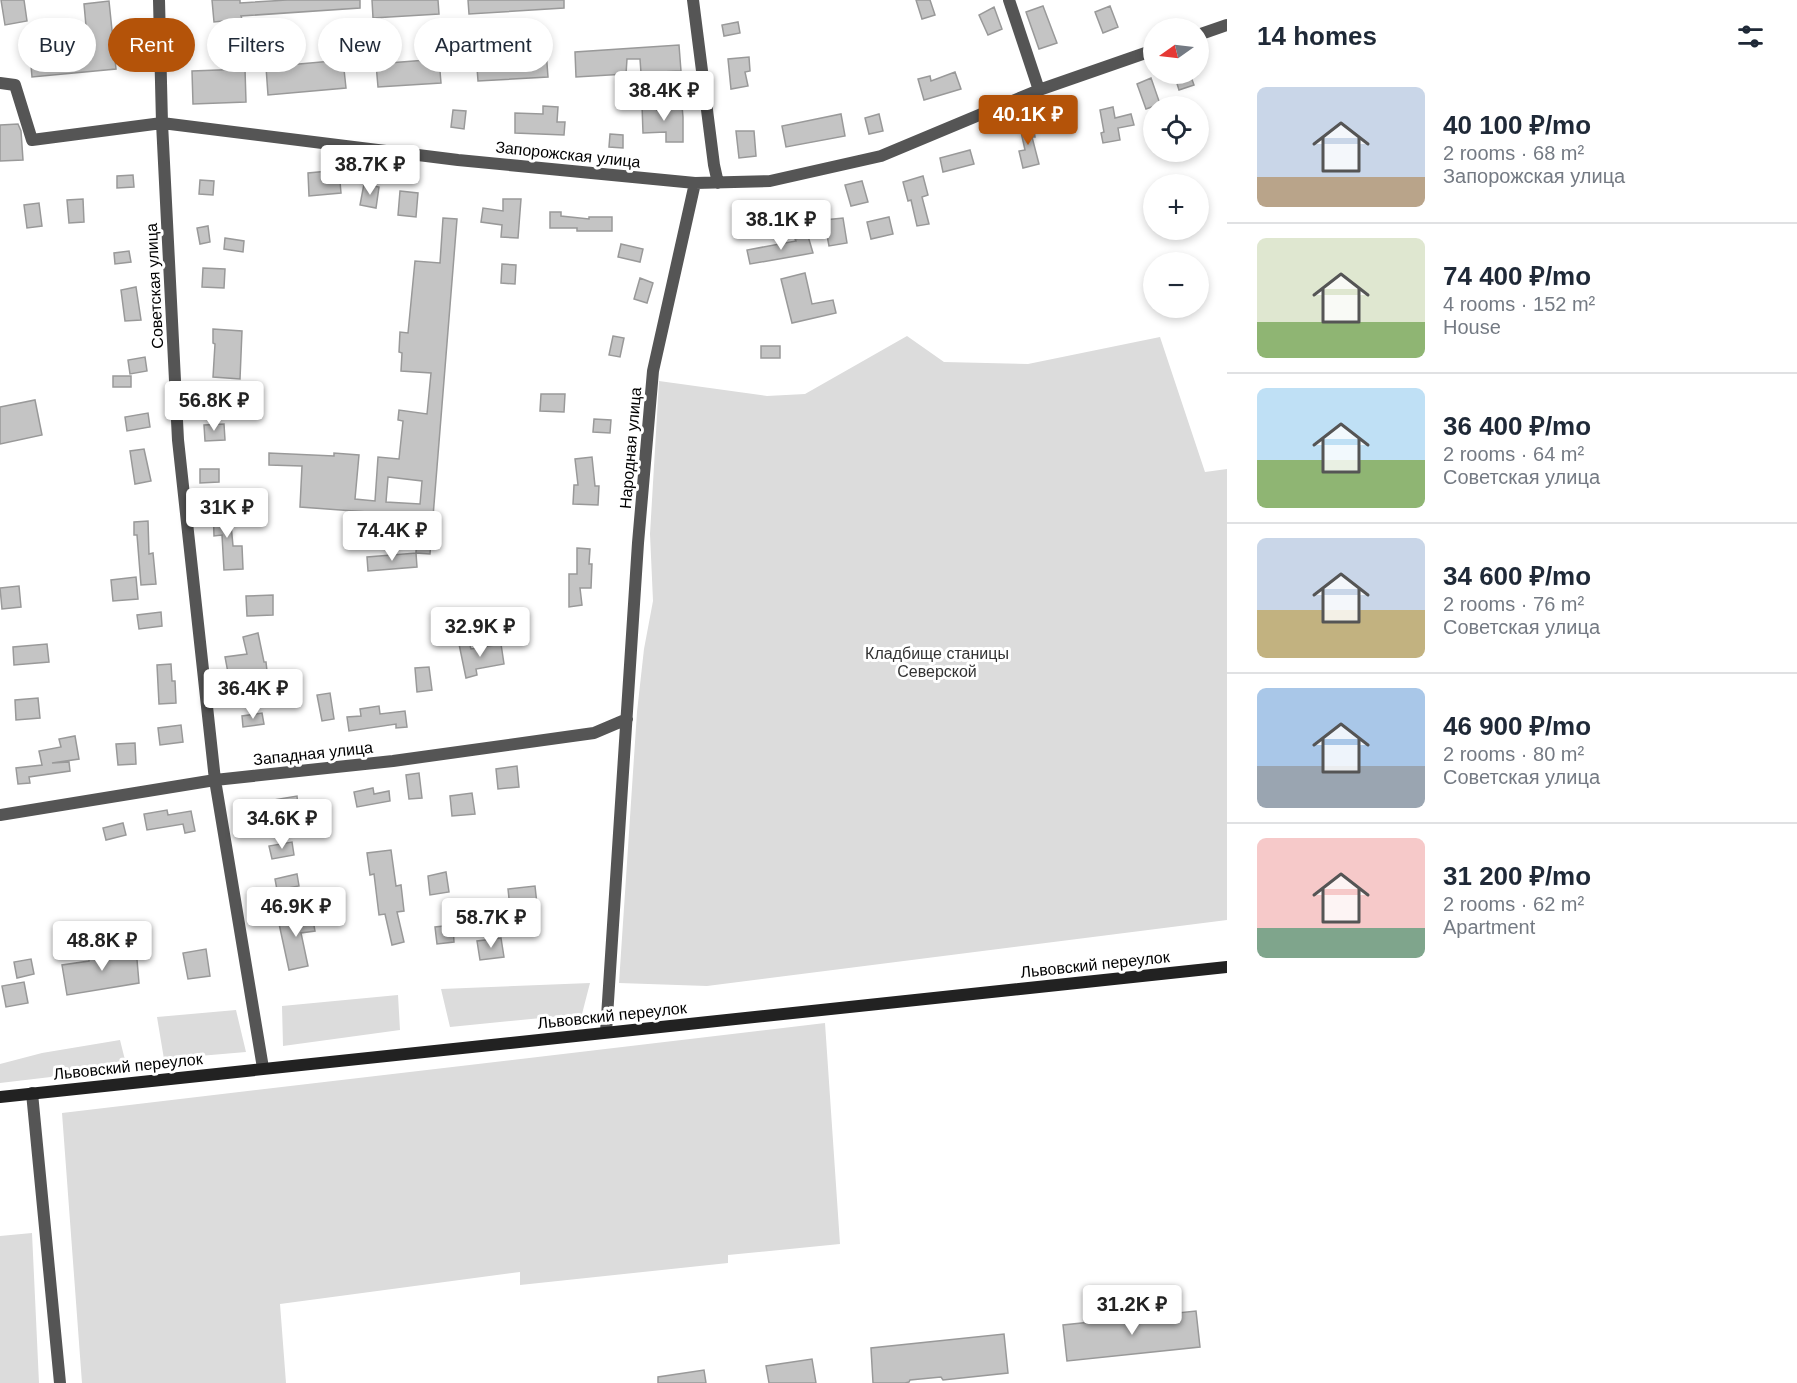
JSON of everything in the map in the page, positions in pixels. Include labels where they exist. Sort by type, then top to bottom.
[{"type":"main road","name":"Львовский переулок","points":[[0,1097],[1227,967]]},
{"type":"street","name":"Советская улица","points":[[159,0],[162,123],[178,440],[215,780],[263,1068]]},
{"type":"street","points":[[693,0],[718,183]]},
{"type":"street","points":[[1009,0],[1039,90]]},
{"type":"street","points":[[1209,31],[1227,25]]},
{"type":"street","name":"Запорожская улица","points":[[0,83],[15,85],[32,140],[162,123],[458,160],[695,183],[718,183],[770,181],[881,156],[1039,90],[1143,54]]},
{"type":"street","name":"Народная улица","points":[[606,1032],[638,543],[653,371],[695,183]]},
{"type":"street","name":"Западная улица","points":[[0,812],[215,780],[393,760],[594,733],[627,719]]},
{"type":"street","points":[[32,1094],[60,1383]]},
{"type":"green space","name":"Кладбище станицы Северской","points":[[907,336],[944,362],[1028,364],[1160,337],[1205,472],[1227,469],[1227,920],[707,986],[619,983],[637,712],[644,649],[653,601],[650,534],[659,381],[767,396],[805,394]]},
{"type":"green space","points":[[590,983],[582,1014],[450,1027],[441,989]]},
{"type":"green space","points":[[398,995],[400,1030],[283,1046],[282,1006]]},
{"type":"green space","points":[[236,1010],[246,1052],[164,1059],[157,1017]]},
{"type":"green space","points":[[825,1023],[840,1244],[728,1255],[728,1263],[520,1285],[520,1272],[280,1304],[286,1383],[82,1383],[62,1113]]},
{"type":"green space","points":[[120,1040],[127,1068],[0,1083],[0,1064],[42,1053]]},
{"type":"green space","points":[[32,1233],[39,1383],[0,1383],[0,1236]]},
{"type":"building","points":[[1,0],[24,0],[27,18],[18,18],[18,23],[5,25]]},
{"type":"building","points":[[212,0],[240,0],[240,3],[287,0],[360,0],[360,8],[241,16],[242,18],[214,18]]},
{"type":"building","points":[[372,0],[438,0],[439,14],[373,18]]},
{"type":"building","points":[[468,0],[564,0],[564,8],[469,14]]},
{"type":"building","points":[[916,0],[930,0],[935,15],[922,19]]},
{"type":"building","points":[[109,1],[111,18],[108,18],[108,70],[96,71],[96,18],[85,18],[84,4]]},
{"type":"building","points":[[1043,6],[1057,43],[1039,49],[1026,12]]},
{"type":"building","points":[[1110,6],[1118,27],[1103,33],[1095,12]]},
{"type":"building","points":[[994,7],[1002,29],[988,35],[979,15]]},
{"type":"building","points":[[738,22],[740,33],[724,36],[722,25]]},
{"type":"building","points":[[679,45],[681,71],[641,73],[640,59],[627,59],[626,74],[576,77],[575,52]]},
{"type":"building","points":[[749,57],[750,71],[745,72],[748,86],[731,89],[728,59]]},
{"type":"building","points":[[414,61],[414,72],[440,72],[441,83],[378,87],[377,72],[402,72],[402,62]]},
{"type":"building","points":[[318,62],[318,72],[344,72],[346,88],[268,95],[266,72],[306,72],[306,63]]},
{"type":"building","points":[[32,72],[84,72],[32,77]]},
{"type":"building","points":[[192,72],[245,72],[246,102],[193,104]]},
{"type":"building","points":[[477,72],[548,72],[548,77],[478,81]]},
{"type":"building","points":[[955,72],[961,89],[924,100],[918,79],[930,76],[931,81]]},
{"type":"building","points":[[1143,81],[1143,84],[1153,84],[1157,96],[1143,96],[1143,101],[1137,84]]},
{"type":"building","points":[[1177,84],[1194,84],[1194,85],[1179,90]]},
{"type":"building","points":[[642,105],[657,105],[657,110],[682,106],[683,142],[666,142],[666,132],[643,133]]},
{"type":"building","points":[[543,106],[558,107],[557,122],[565,122],[564,135],[515,133],[515,113],[543,114]]},
{"type":"building","points":[[1113,107],[1115,118],[1131,114],[1134,125],[1118,128],[1120,140],[1103,143],[1101,133],[1104,132],[1100,110]]},
{"type":"building","points":[[453,110],[466,111],[464,129],[451,127]]},
{"type":"building","points":[[841,114],[845,136],[786,147],[782,126]]},
{"type":"building","points":[[879,114],[883,131],[869,134],[865,118]]},
{"type":"building","points":[[1027,121],[1028,125],[1033,124],[1035,137],[1032,137],[1039,164],[1023,168],[1019,151],[1025,150],[1019,123]]},
{"type":"building","points":[[18,124],[21,131],[23,160],[0,161],[0,125]]},
{"type":"building","points":[[736,131],[754,131],[756,156],[739,158]]},
{"type":"building","points":[[610,134],[623,135],[623,148],[609,147]]},
{"type":"building","points":[[970,150],[974,164],[943,172],[940,158]]},
{"type":"building","points":[[339,170],[341,193],[309,196],[308,173]]},
{"type":"building","points":[[133,175],[134,187],[117,188],[117,176]]},
{"type":"building","points":[[923,176],[928,195],[922,197],[929,224],[917,226],[911,200],[908,201],[903,182]]},
{"type":"building","points":[[200,180],[214,181],[213,195],[199,194]]},
{"type":"building","points":[[862,181],[868,202],[851,206],[845,185]]},
{"type":"building","points":[[364,184],[379,187],[376,208],[360,205]]},
{"type":"building","points":[[400,191],[418,193],[416,217],[398,215]]},
{"type":"building","points":[[83,199],[84,222],[69,223],[67,200]]},
{"type":"building","points":[[503,199],[521,199],[518,238],[501,237],[502,225],[481,222],[483,208],[503,211]]},
{"type":"building","points":[[799,201],[803,214],[779,223],[769,225],[768,222],[748,229],[744,216],[778,204],[779,206]]},
{"type":"building","points":[[39,203],[42,226],[27,228],[24,205]]},
{"type":"building","points":[[550,212],[561,212],[561,216],[589,219],[589,217],[612,217],[612,231],[550,228]]},
{"type":"building","points":[[889,217],[893,234],[871,239],[867,222]]},
{"type":"building","points":[[443,218],[457,219],[430,554],[416,553],[417,532],[366,528],[367,512],[300,507],[302,466],[269,465],[269,453],[359,455],[355,499],[375,501],[378,457],[399,459],[403,421],[398,420],[399,410],[427,414],[431,373],[401,371],[400,332],[408,333],[415,261],[440,263]],"holes":[[[388,477],[422,481],[420,504],[386,502]]]},
{"type":"building","points":[[843,218],[847,243],[829,246],[824,220]]},
{"type":"building","points":[[208,226],[210,242],[200,244],[197,228]]},
{"type":"building","points":[[808,236],[813,253],[750,264],[747,250],[796,241],[795,239]]},
{"type":"building","points":[[225,238],[244,241],[243,252],[224,249]]},
{"type":"building","points":[[621,244],[643,249],[640,262],[618,257]]},
{"type":"building","points":[[129,251],[131,262],[115,264],[114,253]]},
{"type":"building","points":[[502,264],[516,265],[515,284],[501,283]]},
{"type":"building","points":[[203,268],[225,269],[224,288],[202,287]]},
{"type":"building","points":[[805,273],[812,304],[833,300],[836,313],[792,323],[781,279]]},
{"type":"building","points":[[640,278],[653,283],[647,303],[634,299]]},
{"type":"building","points":[[136,287],[141,320],[125,321],[121,290]]},
{"type":"building","points":[[213,329],[242,331],[240,379],[213,377],[215,344],[213,343]]},
{"type":"building","points":[[613,336],[624,338],[620,357],[609,355]]},
{"type":"building","points":[[761,346],[780,346],[780,358],[761,358]]},
{"type":"building","points":[[145,357],[147,371],[130,374],[128,360]]},
{"type":"building","points":[[113,376],[131,376],[131,387],[113,387]]},
{"type":"building","points":[[541,394],[565,394],[564,412],[540,411]]},
{"type":"building","points":[[35,400],[42,435],[0,444],[0,407]]},
{"type":"building","points":[[148,413],[150,427],[127,431],[125,417]]},
{"type":"building","points":[[594,419],[611,420],[610,433],[593,432]]},
{"type":"building","points":[[224,424],[225,440],[205,441],[204,425]]},
{"type":"building","points":[[144,449],[151,481],[135,484],[130,451]]},
{"type":"building","points":[[592,457],[595,486],[599,486],[598,505],[573,504],[574,485],[578,485],[575,459]]},
{"type":"building","points":[[200,469],[219,469],[219,482],[200,483]]},
{"type":"building","points":[[213,505],[226,505],[226,513],[230,513],[233,546],[242,546],[243,569],[224,570],[222,535],[214,536]]},
{"type":"building","points":[[148,521],[149,554],[153,553],[156,584],[141,585],[134,522]]},
{"type":"building","points":[[577,548],[590,549],[591,588],[580,588],[582,605],[569,607],[569,574],[577,574]]},
{"type":"building","points":[[416,553],[417,567],[368,571],[367,557]]},
{"type":"building","points":[[136,577],[138,599],[113,601],[111,580]]},
{"type":"building","points":[[19,586],[21,607],[2,609],[0,588]]},
{"type":"building","points":[[273,595],[273,615],[247,616],[246,596]]},
{"type":"building","points":[[161,612],[162,626],[139,629],[137,615]]},
{"type":"building","points":[[258,633],[264,662],[266,662],[269,689],[239,695],[235,677],[229,678],[225,657],[247,654],[243,637]]},
{"type":"building","points":[[469,642],[471,649],[501,644],[504,664],[476,669],[477,675],[466,678],[459,644]]},
{"type":"building","points":[[47,644],[49,662],[14,665],[13,647]]},
{"type":"building","points":[[171,664],[172,681],[175,681],[176,703],[159,704],[157,665]]},
{"type":"building","points":[[429,667],[432,690],[417,692],[415,668]]},
{"type":"building","points":[[330,693],[334,719],[322,721],[317,695]]},
{"type":"building","points":[[38,698],[40,718],[16,720],[15,700]]},
{"type":"building","points":[[379,706],[380,714],[405,711],[407,727],[396,728],[396,724],[349,731],[347,717],[361,716],[360,709]]},
{"type":"building","points":[[262,713],[264,724],[243,727],[242,716]]},
{"type":"building","points":[[181,725],[183,742],[160,745],[158,728]]},
{"type":"building","points":[[75,736],[79,759],[52,763],[69,762],[70,771],[29,777],[30,783],[18,784],[16,768],[42,765],[39,751],[61,747],[59,739]]},
{"type":"building","points":[[135,743],[136,764],[118,765],[116,744]]},
{"type":"building","points":[[517,766],[519,787],[498,789],[496,769]]},
{"type":"building","points":[[419,773],[422,798],[409,799],[406,775]]},
{"type":"building","points":[[373,788],[374,794],[389,791],[390,801],[357,807],[354,792]]},
{"type":"building","points":[[472,793],[475,814],[452,816],[450,796]]},
{"type":"building","points":[[297,796],[299,816],[276,819],[273,800]]},
{"type":"building","points":[[167,810],[168,815],[191,811],[195,831],[185,833],[183,824],[147,830],[144,814]]},
{"type":"building","points":[[123,823],[126,835],[106,840],[103,828]]},
{"type":"building","points":[[292,842],[294,855],[272,859],[269,846]]},
{"type":"building","points":[[391,850],[396,886],[401,885],[404,911],[397,912],[404,942],[392,945],[385,914],[379,915],[374,874],[370,875],[367,853]]},
{"type":"building","points":[[446,872],[449,892],[430,895],[428,876]]},
{"type":"building","points":[[297,874],[299,886],[277,890],[275,879]]},
{"type":"building","points":[[535,886],[539,923],[512,927],[508,889]]},
{"type":"building","points":[[311,909],[315,931],[301,933],[308,966],[289,970],[278,919],[301,915],[300,911]]},
{"type":"building","points":[[453,925],[454,942],[437,944],[435,927]]},
{"type":"building","points":[[501,938],[504,957],[480,960],[477,941]]},
{"type":"building","points":[[136,948],[139,983],[67,995],[62,965],[89,961],[89,956]]},
{"type":"building","points":[[206,949],[210,976],[188,979],[183,953]]},
{"type":"building","points":[[31,959],[34,974],[17,978],[14,962]]},
{"type":"building","points":[[24,982],[28,1003],[6,1007],[2,986]]},
{"type":"building","points":[[1196,1311],[1200,1347],[1067,1361],[1063,1325]]},
{"type":"building","points":[[1004,1334],[1008,1373],[943,1380],[941,1377],[910,1380],[905,1383],[873,1383],[871,1348]]},
{"type":"building","points":[[812,1359],[816,1383],[769,1383],[766,1366]]},
{"type":"building","points":[[704,1370],[706,1383],[658,1383],[658,1377]]}]
